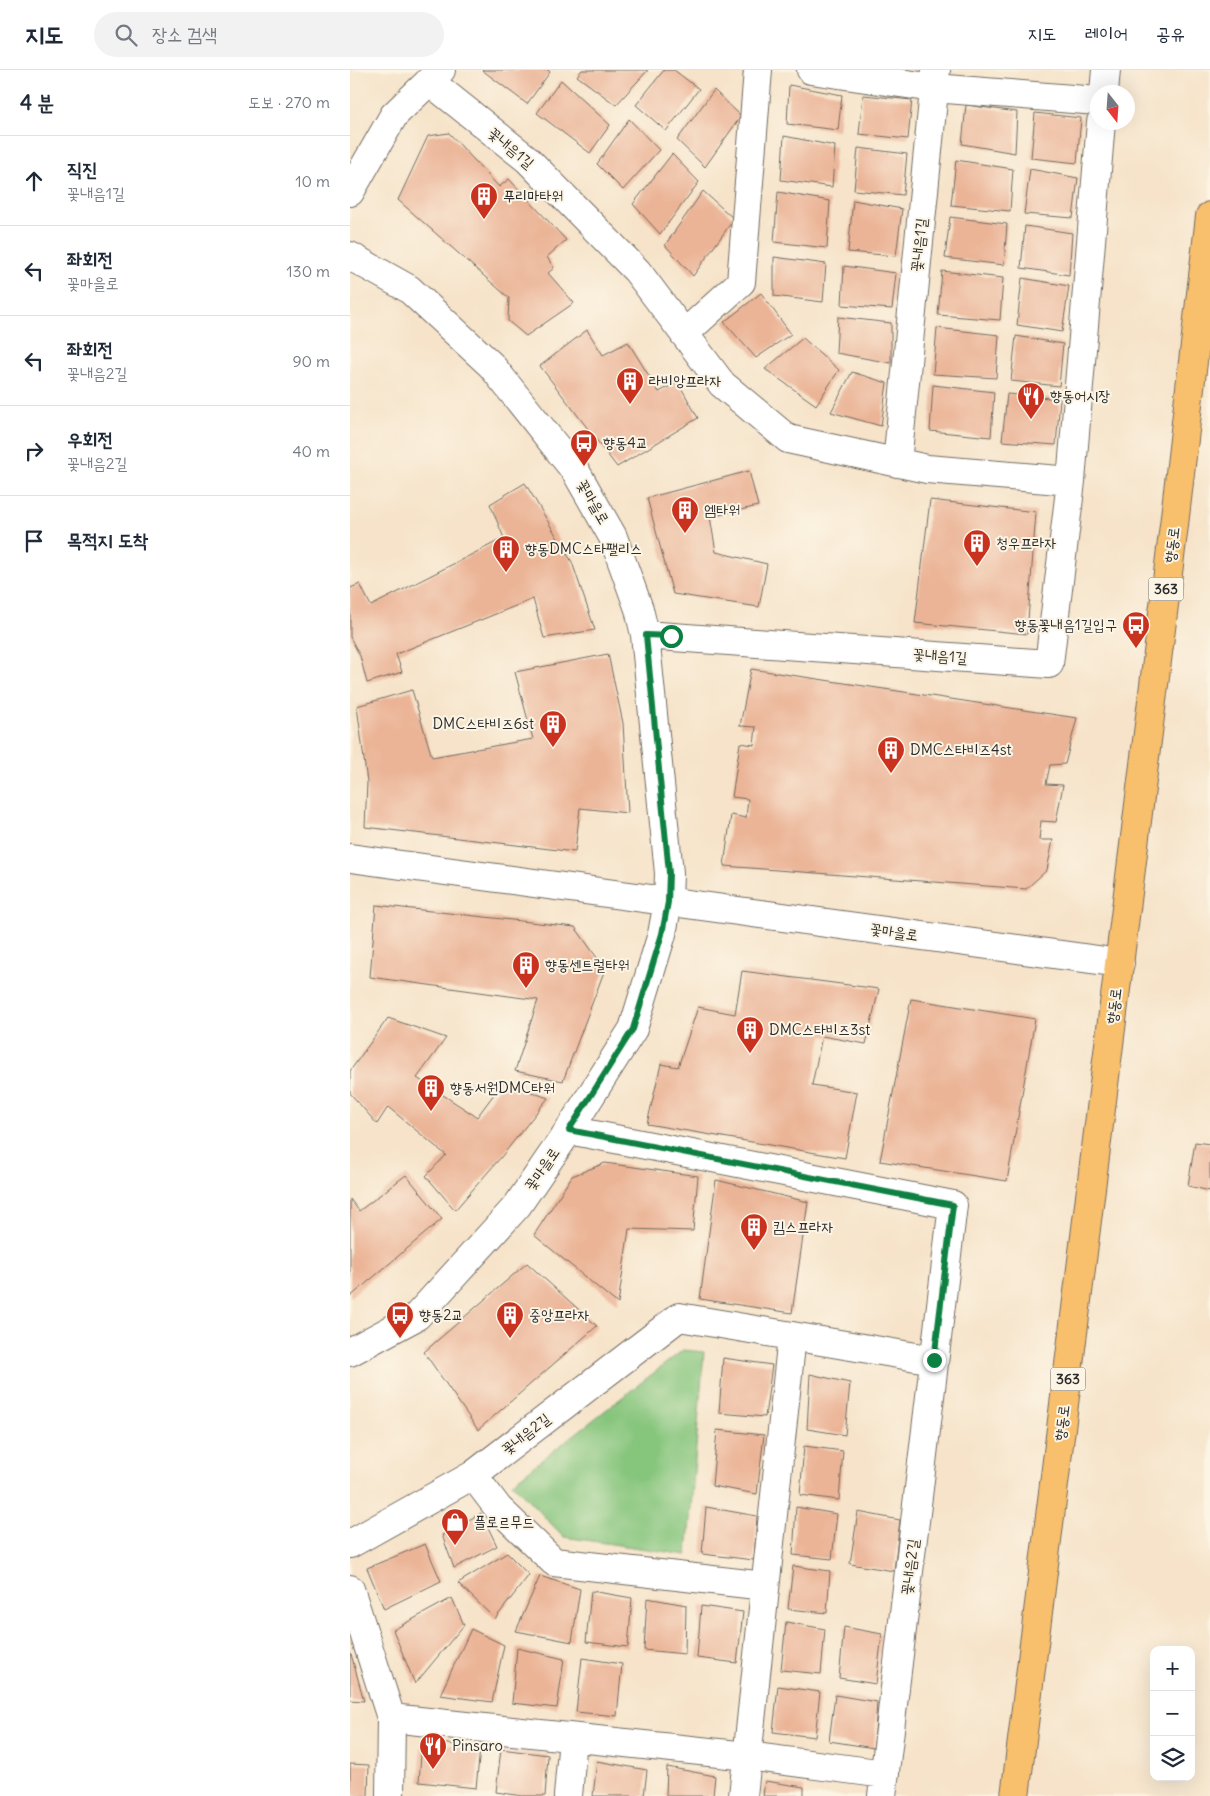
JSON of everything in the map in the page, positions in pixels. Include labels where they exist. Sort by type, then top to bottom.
[{"type":"main road","name":"향동로","points":[[1016,1796],[1120,963],[1210,216]]},
{"type":"street","points":[[684,334],[740,282],[758,70]]},
{"type":"street","points":[[811,70],[935,79],[1090,100]]},
{"type":"street","points":[[1105,85],[1106,70]]},
{"type":"street","name":"꽃내음1길","points":[[350,192],[394,115],[435,76],[526,159],[637,271],[722,384],[788,439],[927,469],[1070,481]]},
{"type":"street","name":"꽃내음1길","points":[[897,463],[935,79]]},
{"type":"street","name":"꽃내음1길","points":[[646,635],[1049,664],[1070,481],[1100,130]]},
{"type":"street","name":"꽃마을로","points":[[350,256],[409,289],[491,364],[576,472],[613,537],[639,609],[646,635],[669,873],[668,902],[662,934],[633,1029],[569,1130],[517,1206],[417,1316],[350,1352]]},
{"type":"street","name":"꽃마을로","points":[[350,858],[1120,963]]},
{"type":"street","name":"꽃내음2길","points":[[391,1718],[747,1756],[884,1785],[953,1205],[569,1130]]},
{"type":"street","name":"꽃내음2길","points":[[350,1544],[473,1475],[679,1317],[934,1360]]},
{"type":"street","points":[[742,1796],[792,1336]]},
{"type":"street","points":[[473,1475],[498,1508],[554,1562],[765,1586]]},
{"type":"street","points":[[350,1589],[391,1718],[390,1796]]},
{"type":"street","points":[[568,1796],[573,1738]]},
{"type":"green space","points":[[683,1350],[704,1352],[687,1555],[564,1537],[512,1483]]},
{"type":"building","points":[[482,70],[548,70],[550,72],[527,104]]},
{"type":"building","points":[[582,70],[648,70],[616,105],[577,76]]},
{"type":"building","points":[[664,70],[674,70],[699,89],[666,131],[636,105]]},
{"type":"building","points":[[561,80],[610,125],[590,153],[537,113]]},
{"type":"building","points":[[789,85],[842,95],[838,130],[787,124]]},
{"type":"building","points":[[714,90],[741,116],[705,167],[677,140]]},
{"type":"building","points":[[863,95],[912,100],[908,139],[859,134]]},
{"type":"building","points":[[966,105],[1017,112],[1015,153],[962,144]]},
{"type":"building","points":[[1035,113],[1081,118],[1077,163],[1031,158]]},
{"type":"building","points":[[629,119],[659,150],[623,190],[597,164]]},
{"type":"building","name":"푸리마타워","points":[[449,133],[499,187],[509,179],[566,240],[547,257],[554,268],[548,273],[574,303],[526,336],[508,321],[509,298],[398,200],[428,136]]},
{"type":"building","points":[[784,136],[835,146],[832,187],[781,180]]},
{"type":"building","points":[[858,148],[907,154],[903,195],[854,190]]},
{"type":"building","points":[[672,154],[699,182],[660,234],[633,204]]},
{"type":"building","points":[[956,160],[1013,169],[1010,211],[951,205]]},
{"type":"building","points":[[1030,169],[1078,178],[1073,218],[1024,214]]},
{"type":"building","points":[[703,191],[734,219],[693,276],[665,245]]},
{"type":"building","points":[[778,192],[830,201],[827,248],[774,242]]},
{"type":"building","points":[[853,200],[902,209],[896,256],[848,252]]},
{"type":"building","points":[[950,217],[1007,224],[1004,265],[945,258]]},
{"type":"building","points":[[1025,226],[1072,233],[1069,275],[1021,268]]},
{"type":"building","points":[[774,257],[826,264],[823,302],[774,296]]},
{"type":"building","points":[[844,266],[896,273],[892,309],[842,305]]},
{"type":"building","points":[[942,271],[1003,278],[1000,320],[938,315]]},
{"type":"building","points":[[1022,278],[1069,286],[1062,332],[1017,325]]},
{"type":"building","points":[[761,293],[791,334],[756,358],[724,322]]},
{"type":"building","points":[[838,317],[891,323],[891,363],[836,353]]},
{"type":"building","points":[[937,328],[999,335],[996,378],[933,374]]},
{"type":"building","name":"라비앙프라자","points":[[587,330],[603,355],[628,342],[659,392],[678,382],[698,418],[617,467],[540,366]]},
{"type":"building","points":[[1016,336],[1063,344],[1059,386],[1011,381]]},
{"type":"building","points":[[803,338],[839,370],[816,405],[765,369]]},
{"type":"building","points":[[852,372],[887,383],[881,426],[831,412]]},
{"type":"building","points":[[933,385],[994,392],[991,437],[930,431]]},
{"type":"building","points":[[1007,394],[1060,399],[1056,445],[1002,441]]},
{"type":"building","name":"엠타워","points":[[749,471],[758,506],[710,517],[716,552],[767,564],[759,607],[673,594],[647,498]]},
{"type":"building","name":"향동DMC스타팰리스","points":[[525,483],[572,562],[595,630],[544,638],[533,599],[396,654],[402,672],[367,683],[360,656],[350,637],[350,588],[360,584],[371,606],[504,538],[490,504]]},
{"type":"building","name":"청우프라자","points":[[930,500],[1036,512],[1027,634],[915,623]]},
{"type":"building","name":"DMC스타비즈6st","points":[[608,654],[623,723],[628,813],[580,808],[575,852],[365,827],[367,782],[357,706],[412,690],[432,757],[533,739],[515,672]]},
{"type":"building","name":"DMC스타비즈4st","points":[[751,669],[1077,718],[1065,764],[1050,765],[1046,784],[1063,785],[1056,822],[1041,821],[1039,840],[1053,840],[1047,870],[1026,889],[724,866],[731,815],[746,818],[748,799],[732,797],[740,743],[754,745],[756,727],[740,726]]},
{"type":"building","name":"향동센트럴타워","points":[[376,905],[575,927],[605,969],[563,1081],[515,1071],[538,1000],[370,977]]},
{"type":"building","name":"DMC스타비즈3st","points":[[742,971],[879,989],[866,1044],[822,1036],[812,1085],[857,1092],[845,1158],[647,1124],[661,1064],[678,1067],[698,1007],[735,1014]]},
{"type":"building","points":[[911,999],[1035,1019],[1007,1181],[880,1161]]},
{"type":"building","name":"향동서원DMC타워","points":[[388,1018],[446,1038],[417,1078],[477,1117],[503,1082],[548,1098],[502,1156],[455,1210],[426,1176],[446,1155],[388,1107],[377,1124],[350,1093],[350,1071]]},
{"type":"building","points":[[1195,1142],[1210,1144],[1210,1191],[1188,1186]]},
{"type":"building","points":[[605,1163],[698,1176],[693,1231],[629,1229],[618,1304],[534,1235],[572,1176]]},
{"type":"building","points":[[406,1175],[442,1219],[350,1297],[350,1199],[359,1211]]},
{"type":"building","name":"킴스프라자","points":[[716,1180],[808,1202],[792,1313],[700,1299]]},
{"type":"building","name":"중앙프라자","points":[[527,1263],[597,1326],[478,1430],[424,1352]]},
{"type":"building","points":[[723,1358],[772,1365],[765,1417],[719,1413]]},
{"type":"building","points":[[810,1374],[850,1383],[845,1435],[807,1429]]},
{"type":"building","points":[[717,1430],[764,1435],[757,1494],[712,1486]]},
{"type":"building","points":[[804,1446],[843,1451],[839,1500],[800,1495]]},
{"type":"building","points":[[706,1507],[757,1516],[754,1560],[702,1554]]},
{"type":"building","points":[[796,1507],[837,1514],[832,1559],[793,1555]]},
{"type":"building","points":[[858,1512],[900,1520],[894,1571],[850,1564]]},
{"type":"building","points":[[481,1513],[497,1546],[454,1568],[442,1535]]},
{"type":"building","points":[[425,1544],[441,1581],[384,1609],[367,1568]]},
{"type":"building","points":[[507,1553],[529,1575],[495,1619],[458,1583]]},
{"type":"building","points":[[793,1566],[830,1571],[827,1613],[788,1609]]},
{"type":"building","points":[[540,1576],[580,1589],[572,1642],[516,1631]]},
{"type":"building","points":[[591,1591],[632,1598],[628,1647],[586,1642]]},
{"type":"building","points":[[452,1598],[464,1625],[415,1684],[393,1630]]},
{"type":"building","points":[[647,1598],[686,1605],[685,1654],[644,1650]]},
{"type":"building","points":[[701,1606],[743,1612],[737,1663],[697,1658]]},
{"type":"building","points":[[786,1622],[825,1629],[821,1674],[781,1670]]},
{"type":"building","points":[[844,1627],[882,1634],[876,1684],[839,1678]]},
{"type":"building","points":[[471,1629],[504,1645],[492,1702],[440,1695]]},
{"type":"building","points":[[517,1648],[564,1659],[557,1708],[512,1703]]},
{"type":"building","points":[[351,1654],[364,1701],[350,1700]]},
{"type":"building","points":[[582,1658],[622,1664],[617,1716],[576,1712]]},
{"type":"building","points":[[778,1686],[820,1692],[815,1737],[773,1732]]},
{"type":"building","points":[[835,1695],[877,1702],[874,1748],[829,1741]]},
{"type":"building","points":[[422,1740],[480,1749],[476,1788],[419,1782]]},
{"type":"building","points":[[501,1749],[548,1755],[545,1796],[523,1796],[496,1792]]},
{"type":"building","points":[[597,1761],[647,1770],[644,1796],[593,1796]]},
{"type":"building","points":[[350,1764],[369,1765],[368,1796],[350,1796]]},
{"type":"building","points":[[667,1767],[715,1776],[713,1796],[666,1796]]},
{"type":"building","points":[[765,1781],[804,1787],[804,1796],[763,1796]]},
{"type":"place","name":"푸리마타워","points":[[484,220]]},
{"type":"place","name":"라비앙프라자","points":[[630,405]]},
{"type":"place","name":"향동어시장","points":[[1031,420]]},
{"type":"place","name":"향동4교","points":[[584,467]]},
{"type":"place","name":"엠타워","points":[[685,534]]},
{"type":"place","name":"청우프라자","points":[[977,567]]},
{"type":"place","name":"향동DMC스타팰리스","points":[[506,573]]},
{"type":"place","name":"향동꽃내음1길입구","points":[[1136,649]]},
{"type":"place","name":"DMC스타비즈6st","points":[[553,748]]},
{"type":"place","name":"DMC스타비즈4st","points":[[891,774]]},
{"type":"place","name":"향동센트럴타워","points":[[526,989]]},
{"type":"place","name":"DMC스타비즈3st","points":[[750,1054]]},
{"type":"place","name":"향동서원DMC타워","points":[[431,1112]]},
{"type":"place","name":"킴스프라자","points":[[754,1251]]},
{"type":"place","name":"향동2교","points":[[400,1339]]},
{"type":"place","name":"중앙프라자","points":[[510,1339]]},
{"type":"place","name":"플로르무드","points":[[455,1546]]},
{"type":"place","name":"Pinsaro","points":[[433,1770]]},
{"type":"route","points":[[671,636],[646,635],[669,873],[668,902],[662,934],[633,1029],[569,1130],[953,1205],[934,1360]]}]
